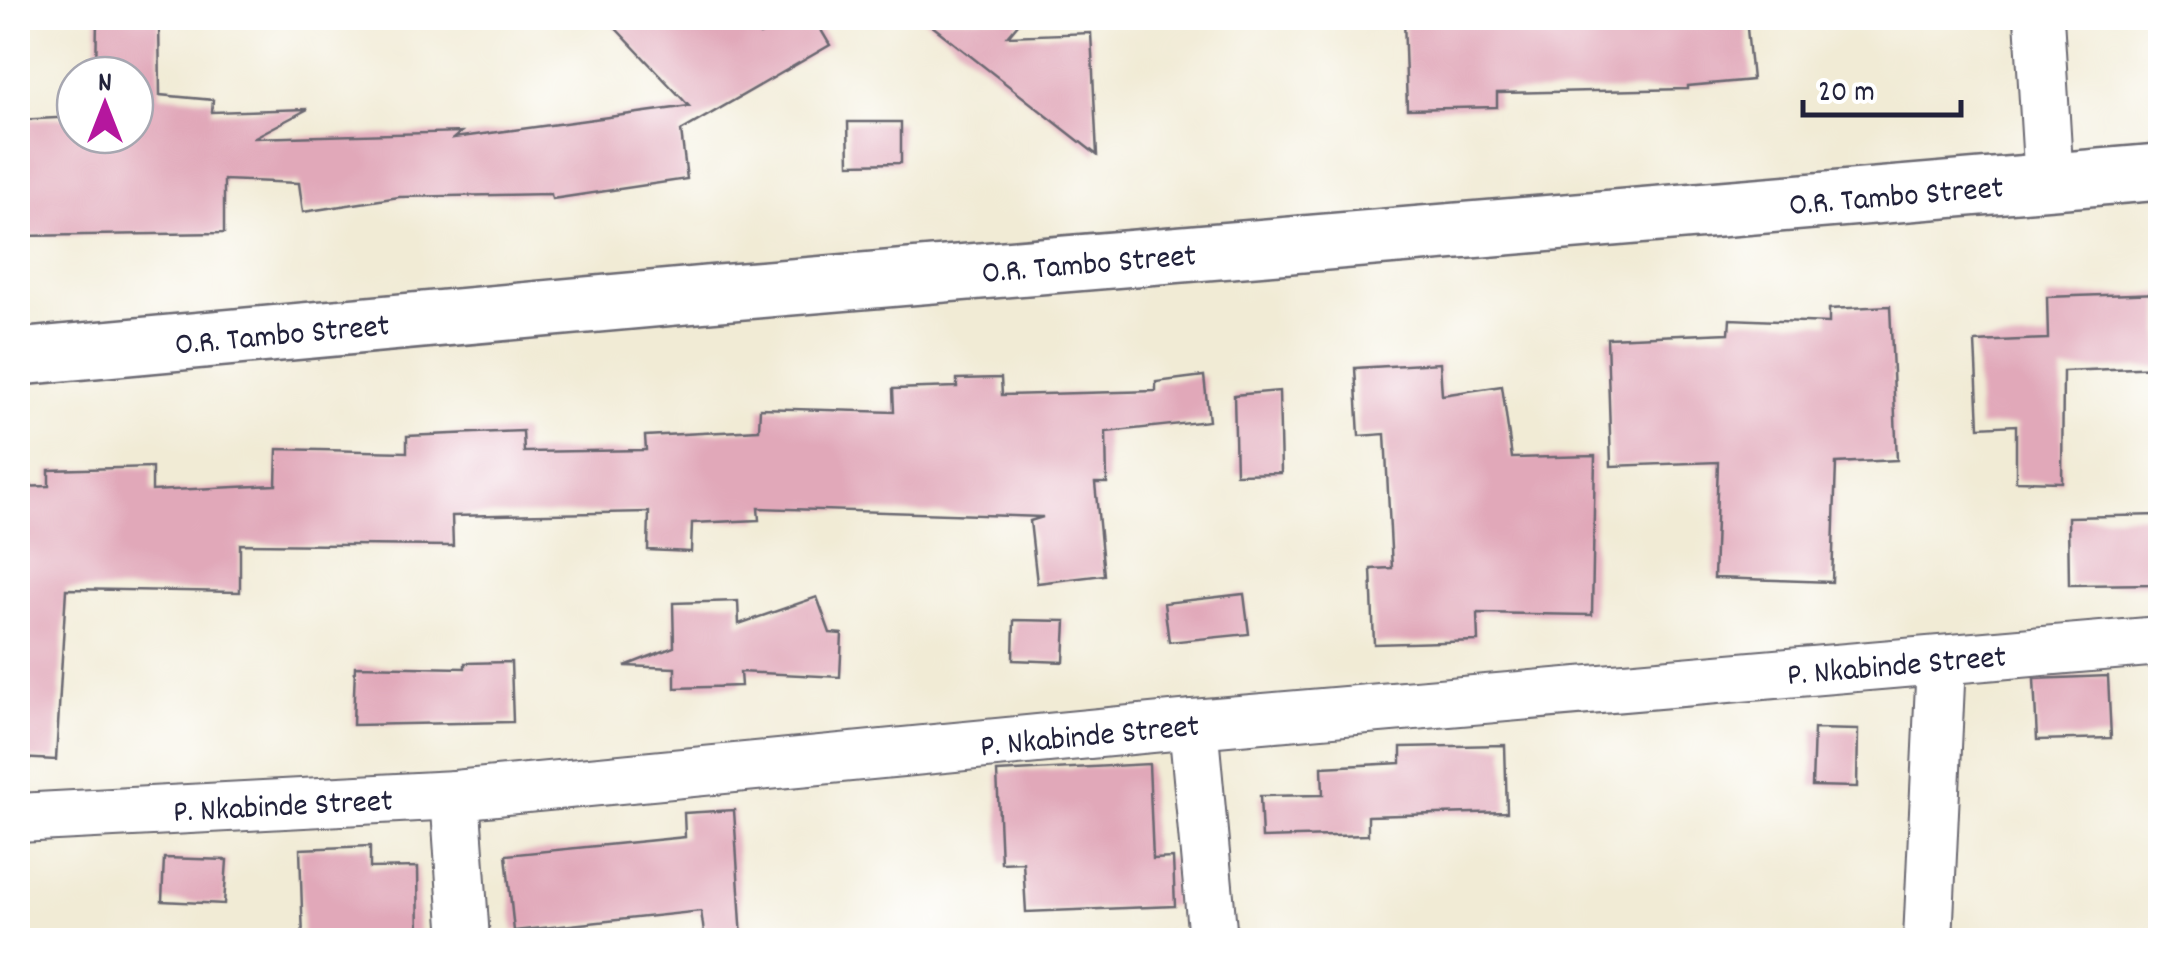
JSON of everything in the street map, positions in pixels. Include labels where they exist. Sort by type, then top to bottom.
[{"type":"street","points":[[2039,18],[2049,183]]},
{"type":"street","name":"O.R. Tambo Street","points":[[18,358],[707,294],[2160,172]]},
{"type":"street","name":"P. Nkabinde Street","points":[[18,818],[455,794],[1193,724],[2160,641]]},
{"type":"street","points":[[1928,940],[1941,662]]},
{"type":"street","points":[[1193,724],[1213,940]]},
{"type":"street","points":[[455,794],[465,940]]},
{"type":"building","points":[[97,18],[159,18],[160,95],[213,100],[212,112],[308,109],[253,138],[461,132],[454,138],[689,106],[606,18],[743,18],[760,35],[790,18],[814,18],[830,45],[681,131],[687,179],[552,199],[551,194],[399,197],[303,212],[299,183],[224,180],[224,233],[18,236],[18,120],[55,118],[55,155],[155,155],[155,55],[96,55]]},
{"type":"building","points":[[922,18],[1023,18],[1008,36],[1091,33],[1097,155]]},
{"type":"building","points":[[1404,18],[1746,18],[1752,80],[1688,89],[1497,93],[1497,107],[1407,109]]},
{"type":"building","points":[[848,122],[901,122],[901,163],[849,164]]},
{"type":"building","points":[[2160,293],[2160,367],[2063,371],[2062,482],[2016,481],[2016,425],[1979,427],[1975,342],[2048,339],[2047,297]]},
{"type":"building","points":[[1890,306],[1897,460],[1836,463],[1832,582],[1714,578],[1718,462],[1611,466],[1607,338],[1729,333],[1730,319],[1829,323],[1829,309]]},
{"type":"building","points":[[1440,363],[1442,395],[1502,386],[1512,458],[1595,456],[1592,615],[1477,613],[1478,641],[1374,644],[1371,569],[1392,568],[1385,434],[1359,436],[1355,368]]},
{"type":"building","points":[[1204,376],[1209,421],[1106,432],[1107,483],[1095,483],[1104,575],[1037,583],[1030,521],[1043,517],[758,508],[759,520],[692,523],[691,552],[648,550],[649,512],[452,516],[453,546],[240,544],[240,592],[66,589],[56,760],[18,758],[18,487],[49,486],[49,470],[152,467],[152,491],[276,485],[277,449],[407,452],[407,436],[523,431],[524,452],[646,450],[645,436],[759,430],[760,408],[894,412],[893,389],[957,387],[957,379],[1001,378],[1002,395],[1156,391],[1156,382]]},
{"type":"building","points":[[1279,391],[1281,473],[1236,474],[1234,395]]},
{"type":"building","points":[[2160,515],[2160,584],[2069,585],[2068,517]]},
{"type":"building","points":[[1244,594],[1249,634],[1169,642],[1164,603]]},
{"type":"building","points":[[817,597],[830,633],[842,634],[840,677],[740,672],[741,686],[675,688],[675,668],[625,666],[674,647],[673,603],[738,601],[739,624]]},
{"type":"building","points":[[1014,620],[1066,621],[1064,662],[1013,660]]},
{"type":"building","points":[[511,662],[513,722],[353,725],[355,666],[465,668],[465,663]]},
{"type":"building","points":[[2108,676],[2111,738],[2037,740],[2034,679]]},
{"type":"building","points":[[1814,729],[1858,730],[1857,787],[1812,786]]},
{"type":"building","points":[[1505,745],[1507,812],[1368,816],[1368,835],[1262,838],[1260,796],[1323,795],[1322,767],[1401,763],[1401,747]]},
{"type":"building","points":[[1149,764],[1153,859],[1173,858],[1175,906],[1026,912],[1023,862],[1001,863],[997,772]]},
{"type":"building","points":[[734,810],[742,940],[705,940],[701,911],[514,931],[506,855],[685,837],[684,813]]},
{"type":"building","points":[[370,846],[370,868],[418,867],[419,940],[303,940],[300,849]]},
{"type":"building","points":[[164,858],[227,860],[224,904],[162,901]]}]
